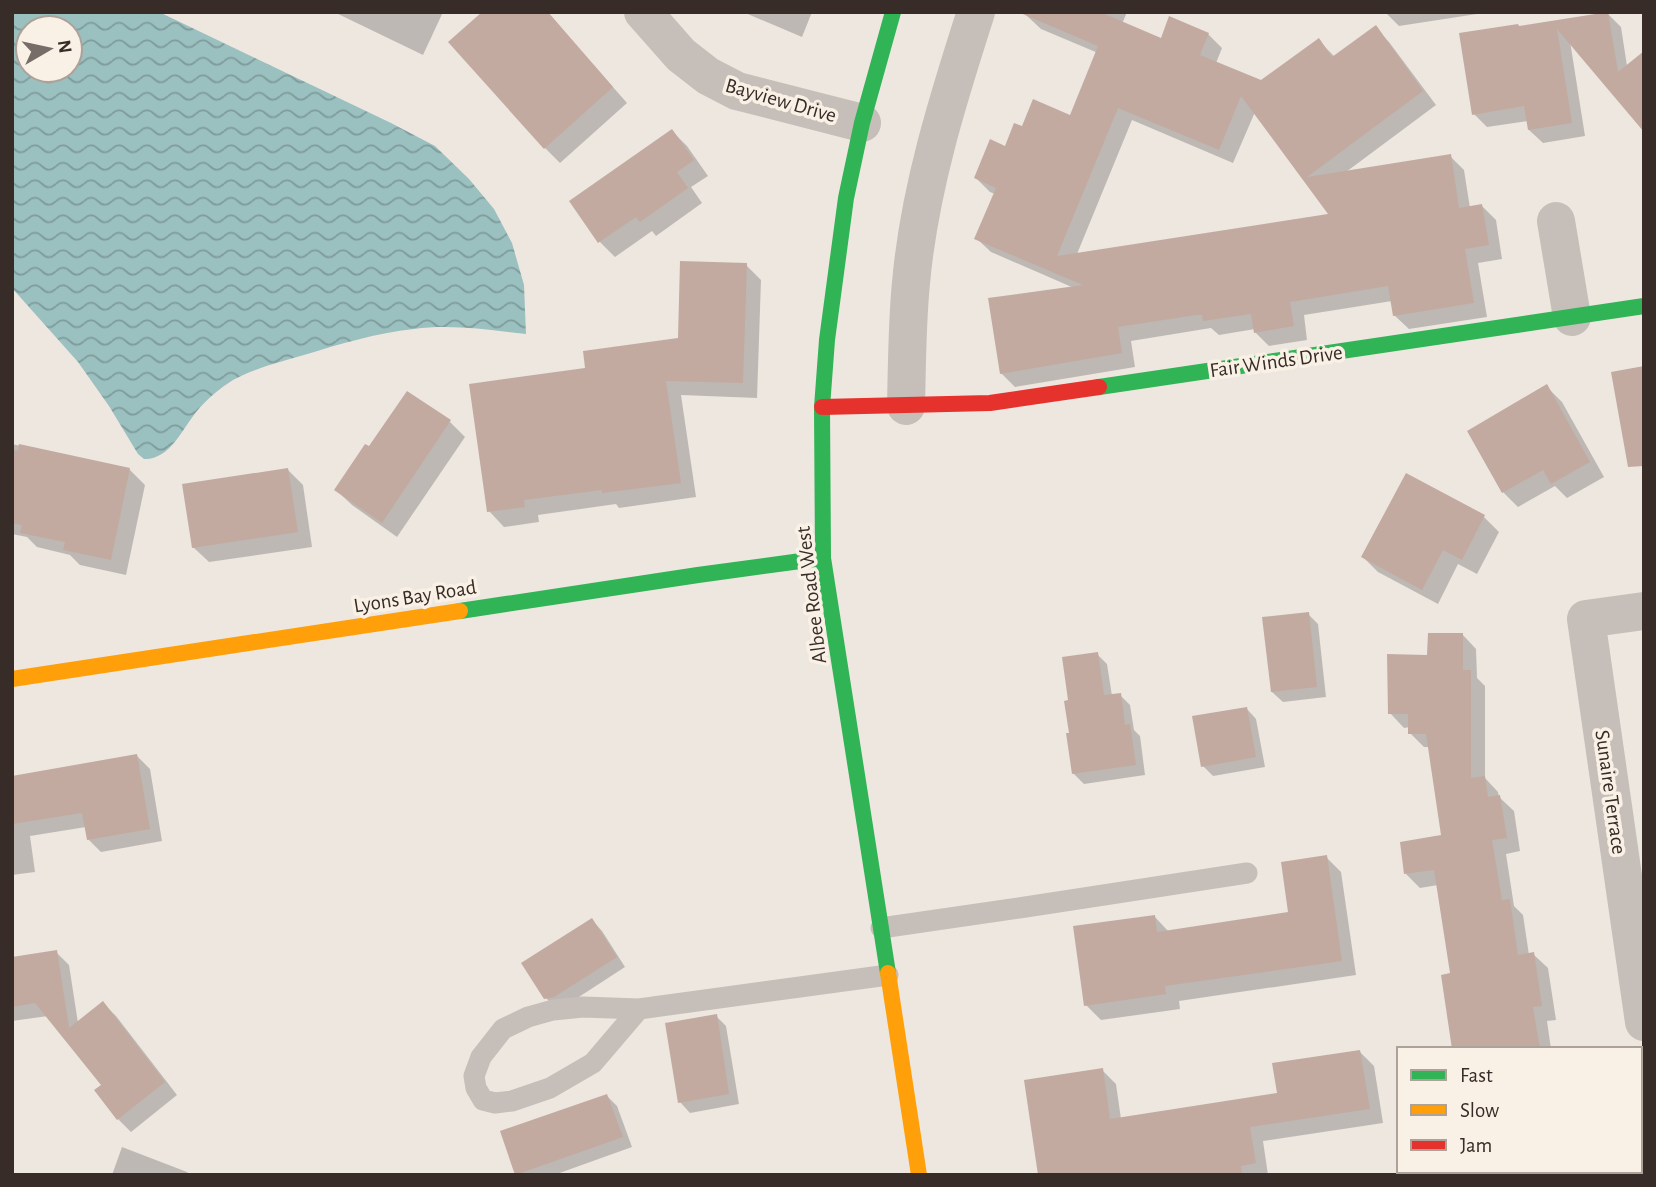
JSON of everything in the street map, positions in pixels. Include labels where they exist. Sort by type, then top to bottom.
[{"type":"street","name":"Bayview Drive","points":[[643,12],[681,55],[708,76],[737,92],[862,123]]},
{"type":"street","name":"Albee Road West","points":[[893,12],[862,123],[846,198],[836,266],[822,408],[823,558],[919,1175]]},
{"type":"street","points":[[906,406],[911,281],[921,220],[949,101],[976,12]]},
{"type":"street","points":[[1556,221],[1572,317]]},
{"type":"street","name":"Fair Winds Drive","points":[[822,408],[990,403],[1644,306]]},
{"type":"street","name":"Lyons Bay Road","points":[[12,679],[823,558]]},
{"type":"street","name":"Sunaire Terrace","points":[[1644,611],[1587,619],[1644,1022]]},
{"type":"lane","points":[[881,928],[1247,873]]},
{"type":"lane","points":[[639,1009],[593,1063],[550,1088],[495,1104],[483,1100],[476,1088],[474,1076],[481,1057],[503,1029],[528,1017],[553,1010],[583,1007],[639,1009],[888,975]]},
{"type":"water","points":[[12,12],[159,12],[435,146],[469,179],[494,209],[512,243],[524,285],[526,334],[456,327],[414,329],[358,339],[268,366],[233,380],[209,398],[175,442],[153,458],[144,459],[138,454],[78,362],[12,288]]},
{"type":"building","points":[[482,12],[548,12],[613,87],[544,149],[448,42]]},
{"type":"building","points":[[1018,12],[1100,12],[1161,38],[1169,16],[1209,33],[1200,55],[1261,80],[1319,38],[1332,57],[1376,25],[1423,91],[1307,177],[1451,154],[1459,208],[1482,204],[1489,245],[1465,249],[1474,303],[1393,316],[1388,286],[1290,302],[1294,326],[1254,333],[1251,314],[1203,321],[1202,315],[1196,315],[1118,327],[1122,353],[1000,374],[988,298],[1083,285],[974,239],[996,188],[974,178],[990,139],[1005,146],[1014,123],[1022,126],[1033,99],[1070,115],[1098,46]],"holes":[[[1241,96],[1328,214],[1057,256],[1118,108],[1219,150]]]},
{"type":"building","points":[[1608,12],[1618,72],[1644,51],[1644,132],[1557,29],[1572,123],[1528,130],[1524,106],[1472,115],[1459,33]]},
{"type":"building","points":[[672,129],[694,160],[677,172],[688,188],[640,222],[636,217],[598,243],[569,201]]},
{"type":"building","points":[[680,261],[747,263],[743,383],[666,381],[681,483],[524,500],[525,507],[487,512],[469,384],[585,368],[583,351],[678,338]]},
{"type":"building","points":[[1644,366],[1644,466],[1628,467],[1611,372]]},
{"type":"building","points":[[1547,384],[1590,462],[1551,484],[1543,470],[1502,493],[1467,431]]},
{"type":"building","points":[[407,391],[451,420],[382,523],[334,490],[365,444],[369,446]]},
{"type":"building","points":[[19,444],[130,468],[111,560],[63,550],[65,542],[20,533],[22,525],[12,523],[12,450],[18,451]]},
{"type":"building","points":[[288,468],[298,532],[192,548],[182,484]]},
{"type":"building","points":[[1406,473],[1485,515],[1462,560],[1443,550],[1422,590],[1361,557]]},
{"type":"building","points":[[1309,612],[1317,687],[1271,692],[1262,617]]},
{"type":"building","points":[[1428,633],[1463,633],[1463,670],[1471,670],[1471,778],[1485,776],[1488,797],[1500,795],[1507,838],[1492,840],[1502,900],[1510,899],[1518,955],[1534,952],[1542,1006],[1533,1007],[1540,1047],[1452,1047],[1441,975],[1450,973],[1434,870],[1404,874],[1400,842],[1441,835],[1426,734],[1408,734],[1408,714],[1388,714],[1387,654],[1427,655]]},
{"type":"building","points":[[1098,652],[1104,695],[1121,693],[1125,725],[1130,724],[1136,765],[1072,774],[1066,733],[1069,733],[1064,701],[1068,700],[1062,657]]},
{"type":"building","points":[[1247,707],[1256,757],[1201,767],[1192,716]]},
{"type":"building","points":[[137,754],[150,829],[87,840],[82,813],[12,824],[12,776]]},
{"type":"building","points":[[1327,855],[1342,961],[1165,986],[1166,994],[1084,1006],[1073,926],[1155,915],[1157,932],[1288,912],[1281,862]]},
{"type":"building","points":[[592,918],[617,957],[554,997],[544,999],[521,963]]},
{"type":"building","points":[[57,950],[69,1028],[103,1001],[165,1082],[117,1120],[94,1090],[101,1085],[35,1003],[12,1007],[12,957]]},
{"type":"building","points":[[717,1014],[729,1094],[678,1103],[665,1023]]},
{"type":"building","points":[[1360,1050],[1370,1109],[1250,1127],[1256,1163],[1241,1166],[1242,1175],[1038,1175],[1024,1080],[1103,1068],[1110,1119],[1277,1093],[1272,1063]]},
{"type":"building","points":[[607,1094],[623,1137],[515,1175],[500,1131]]},
{"type":"traffic: fast","points":[[888,973],[823,558],[822,407],[827,340],[846,198],[862,123],[893,12]]},
{"type":"traffic: fast","points":[[1099,387],[1644,306]]},
{"type":"traffic: fast","points":[[460,611],[823,558]]},
{"type":"traffic: slow","points":[[12,679],[460,611]]},
{"type":"traffic: slow","points":[[888,973],[919,1175]]},
{"type":"traffic: jam","points":[[822,407],[990,403],[1099,387]]}]
